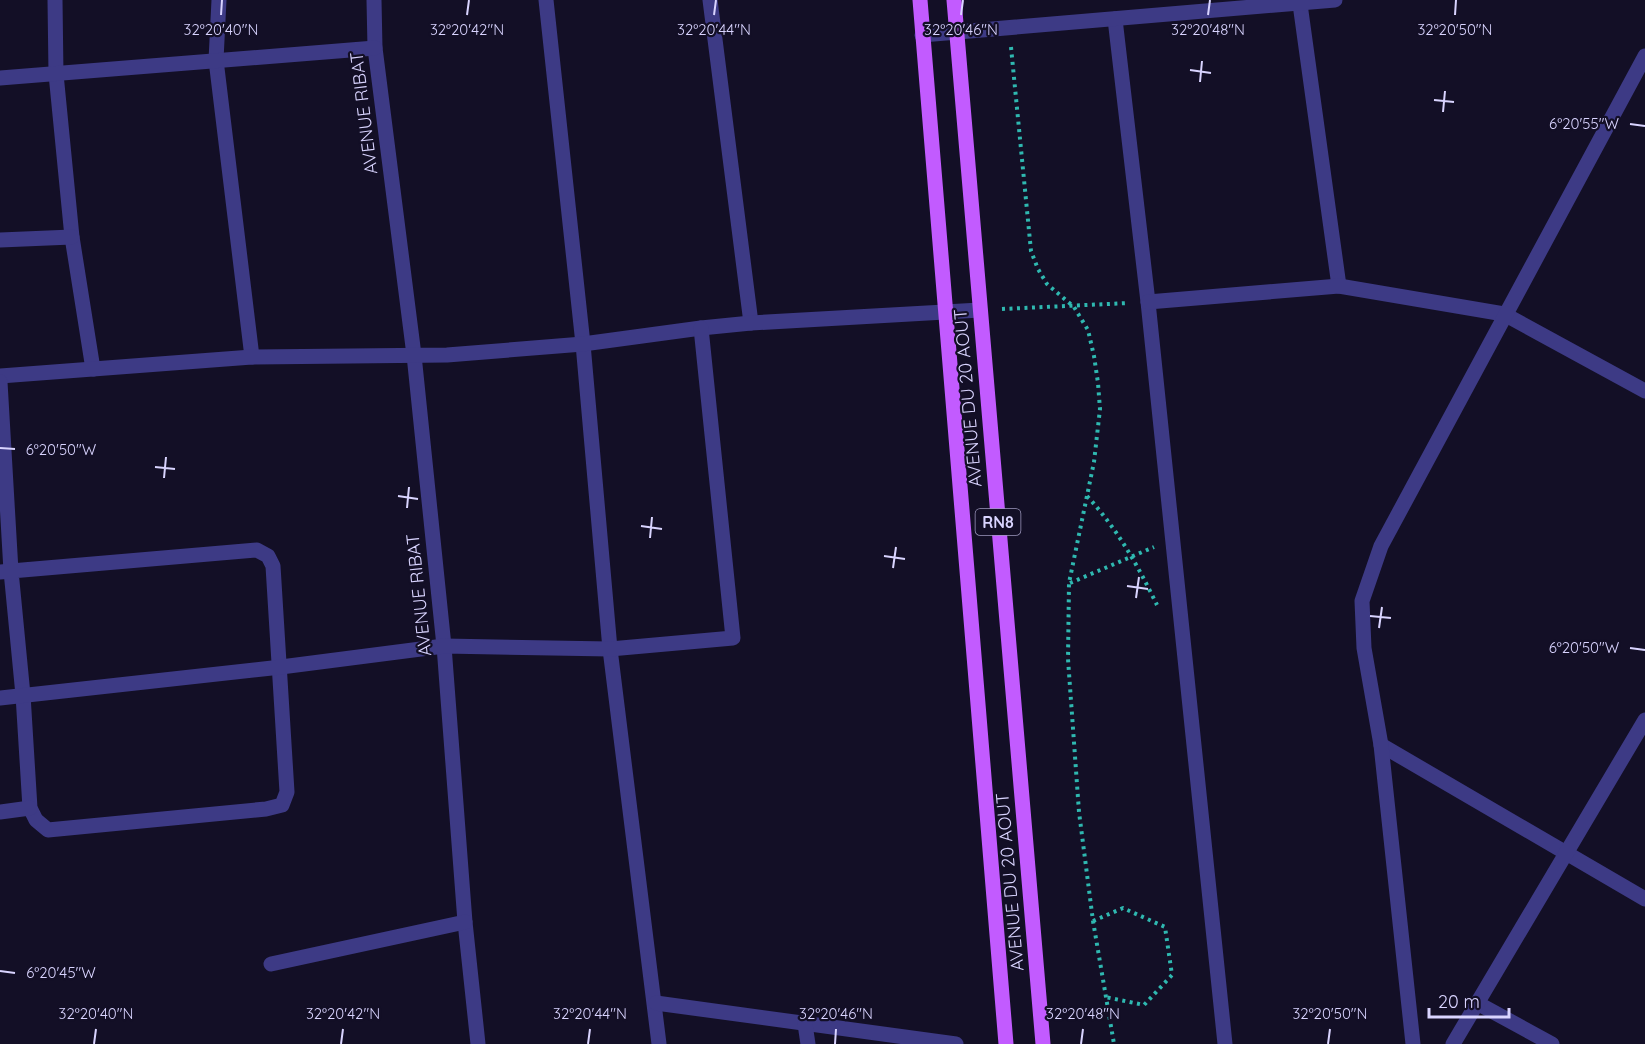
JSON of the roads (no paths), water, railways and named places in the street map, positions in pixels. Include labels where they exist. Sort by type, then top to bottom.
[{"type":"main road","name":"AVENUE DU 20 AOUT","points":[[920,0],[1006,1044]]},
{"type":"main road","name":"AVENUE DU 20 AOUT","points":[[954,0],[1043,1044]]},
{"type":"street","points":[[54,0],[56,74],[72,237],[93,369]]},
{"type":"street","points":[[219,0],[216,60],[252,357]]},
{"type":"street","name":"AVENUE RIBAT","points":[[374,0],[375,48],[414,355],[444,646],[465,921],[478,1044]]},
{"type":"street","points":[[546,0],[583,344],[610,649],[656,1003],[659,1044]]},
{"type":"street","points":[[710,0],[751,323]]},
{"type":"street","points":[[922,35],[1270,3],[1300,4],[1335,0]]},
{"type":"street","points":[[1300,4],[1339,286]]},
{"type":"street","points":[[1115,18],[1148,302],[1225,1044]]},
{"type":"street","points":[[0,78],[375,48]]},
{"type":"street","points":[[1413,1044],[1381,746],[1364,648],[1362,601],[1381,546],[1504,314],[1643,64]]},
{"type":"street","points":[[0,240],[72,237]]},
{"type":"street","points":[[1148,302],[1339,286],[1504,314],[1645,391]]},
{"type":"street","points":[[0,376],[252,357],[447,355],[583,344],[751,323],[980,310]]},
{"type":"street","points":[[0,698],[281,667],[444,646],[610,649],[733,638],[701,328]]},
{"type":"street","points":[[0,382],[6,572],[23,695],[30,808],[36,820],[48,830],[266,809],[282,805],[287,792],[281,667],[273,566],[268,556],[257,550],[6,572]]},
{"type":"street","points":[[1453,1044],[1645,720]]},
{"type":"street","points":[[1381,746],[1645,899]]},
{"type":"street","points":[[0,813],[30,808]]},
{"type":"street","points":[[271,964],[465,921]]},
{"type":"street","points":[[656,1003],[956,1044]]},
{"type":"street","points":[[1477,1003],[1552,1044]]},
{"type":"street","points":[[806,1024],[808,1044]]}]
